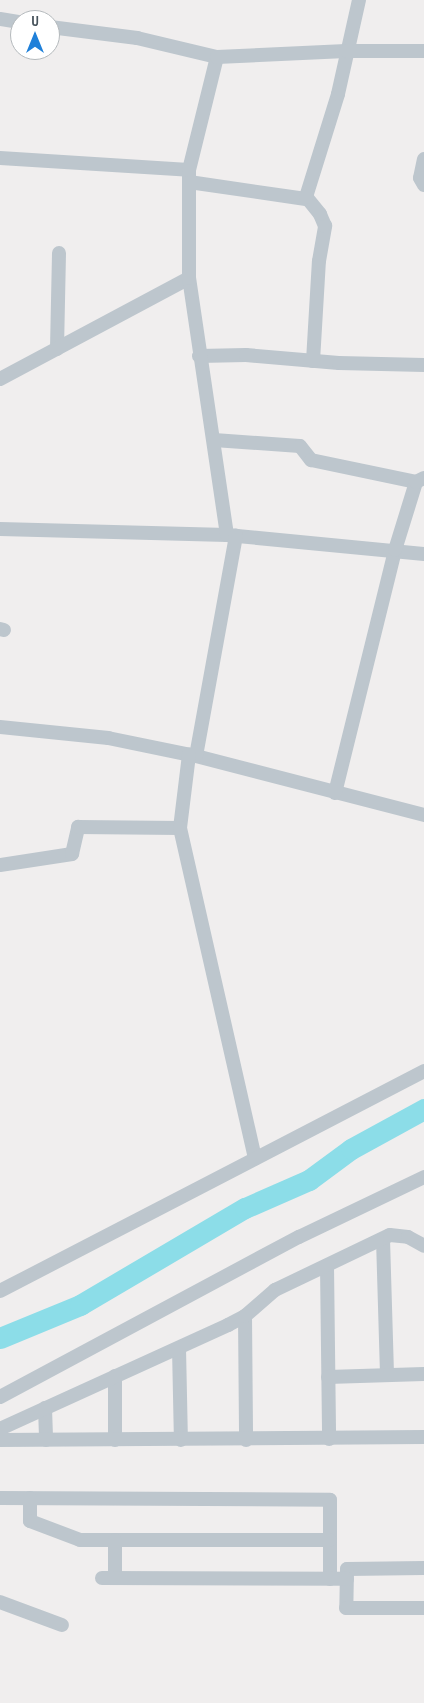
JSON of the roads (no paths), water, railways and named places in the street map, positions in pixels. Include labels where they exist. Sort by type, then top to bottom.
[{"type":"street","points":[[306,199],[338,94],[346,51],[359,0]]},
{"type":"street","points":[[60,28],[137,38],[216,57],[346,51],[424,51]]},
{"type":"street","points":[[216,57],[189,176],[190,278],[199,356],[232,535],[180,828],[255,1159]]},
{"type":"street","points":[[0,158],[189,176],[306,199],[320,214],[325,226],[319,261],[312,361]]},
{"type":"street","points":[[424,159],[420,178],[424,185]]},
{"type":"street","points":[[58,349],[60,253]]},
{"type":"street","points":[[0,379],[190,278]]},
{"type":"street","points":[[199,356],[246,355],[312,361],[424,365]]},
{"type":"street","points":[[214,440],[300,446],[310,460],[420,480],[395,550],[335,793]]},
{"type":"street","points":[[0,529],[232,535],[424,554]]},
{"type":"street","points":[[0,727],[108,738],[193,755],[424,815]]},
{"type":"street","points":[[0,865],[73,854],[78,827],[180,828]]},
{"type":"street","points":[[0,1291],[424,1071]]},
{"type":"street","points":[[0,1397],[300,1237],[424,1177]]},
{"type":"street","points":[[0,1429],[245,1316],[275,1290],[383,1239],[398,1233],[424,1246]]},
{"type":"street","points":[[383,1239],[387,1375]]},
{"type":"street","points":[[326,1266],[329,1439]]},
{"type":"street","points":[[245,1316],[246,1440]]},
{"type":"street","points":[[179,1348],[181,1440]]},
{"type":"street","points":[[328,1377],[424,1374]]},
{"type":"street","points":[[115,1376],[115,1440]]},
{"type":"street","points":[[45,1408],[46,1440]]},
{"type":"street","points":[[0,1440],[246,1440],[424,1437]]},
{"type":"street","points":[[0,1498],[330,1500],[330,1579]]},
{"type":"street","points":[[30,1498],[30,1521],[80,1540],[330,1540]]},
{"type":"street","points":[[115,1540],[109,1578],[346,1579]]},
{"type":"street","points":[[424,1568],[347,1569],[346,1579],[346,1608],[424,1608]]},
{"type":"street","points":[[0,1602],[62,1625]]},
{"type":"waterway","points":[[0,1338],[80,1305],[245,1208],[309,1180],[351,1149],[424,1109]]}]
